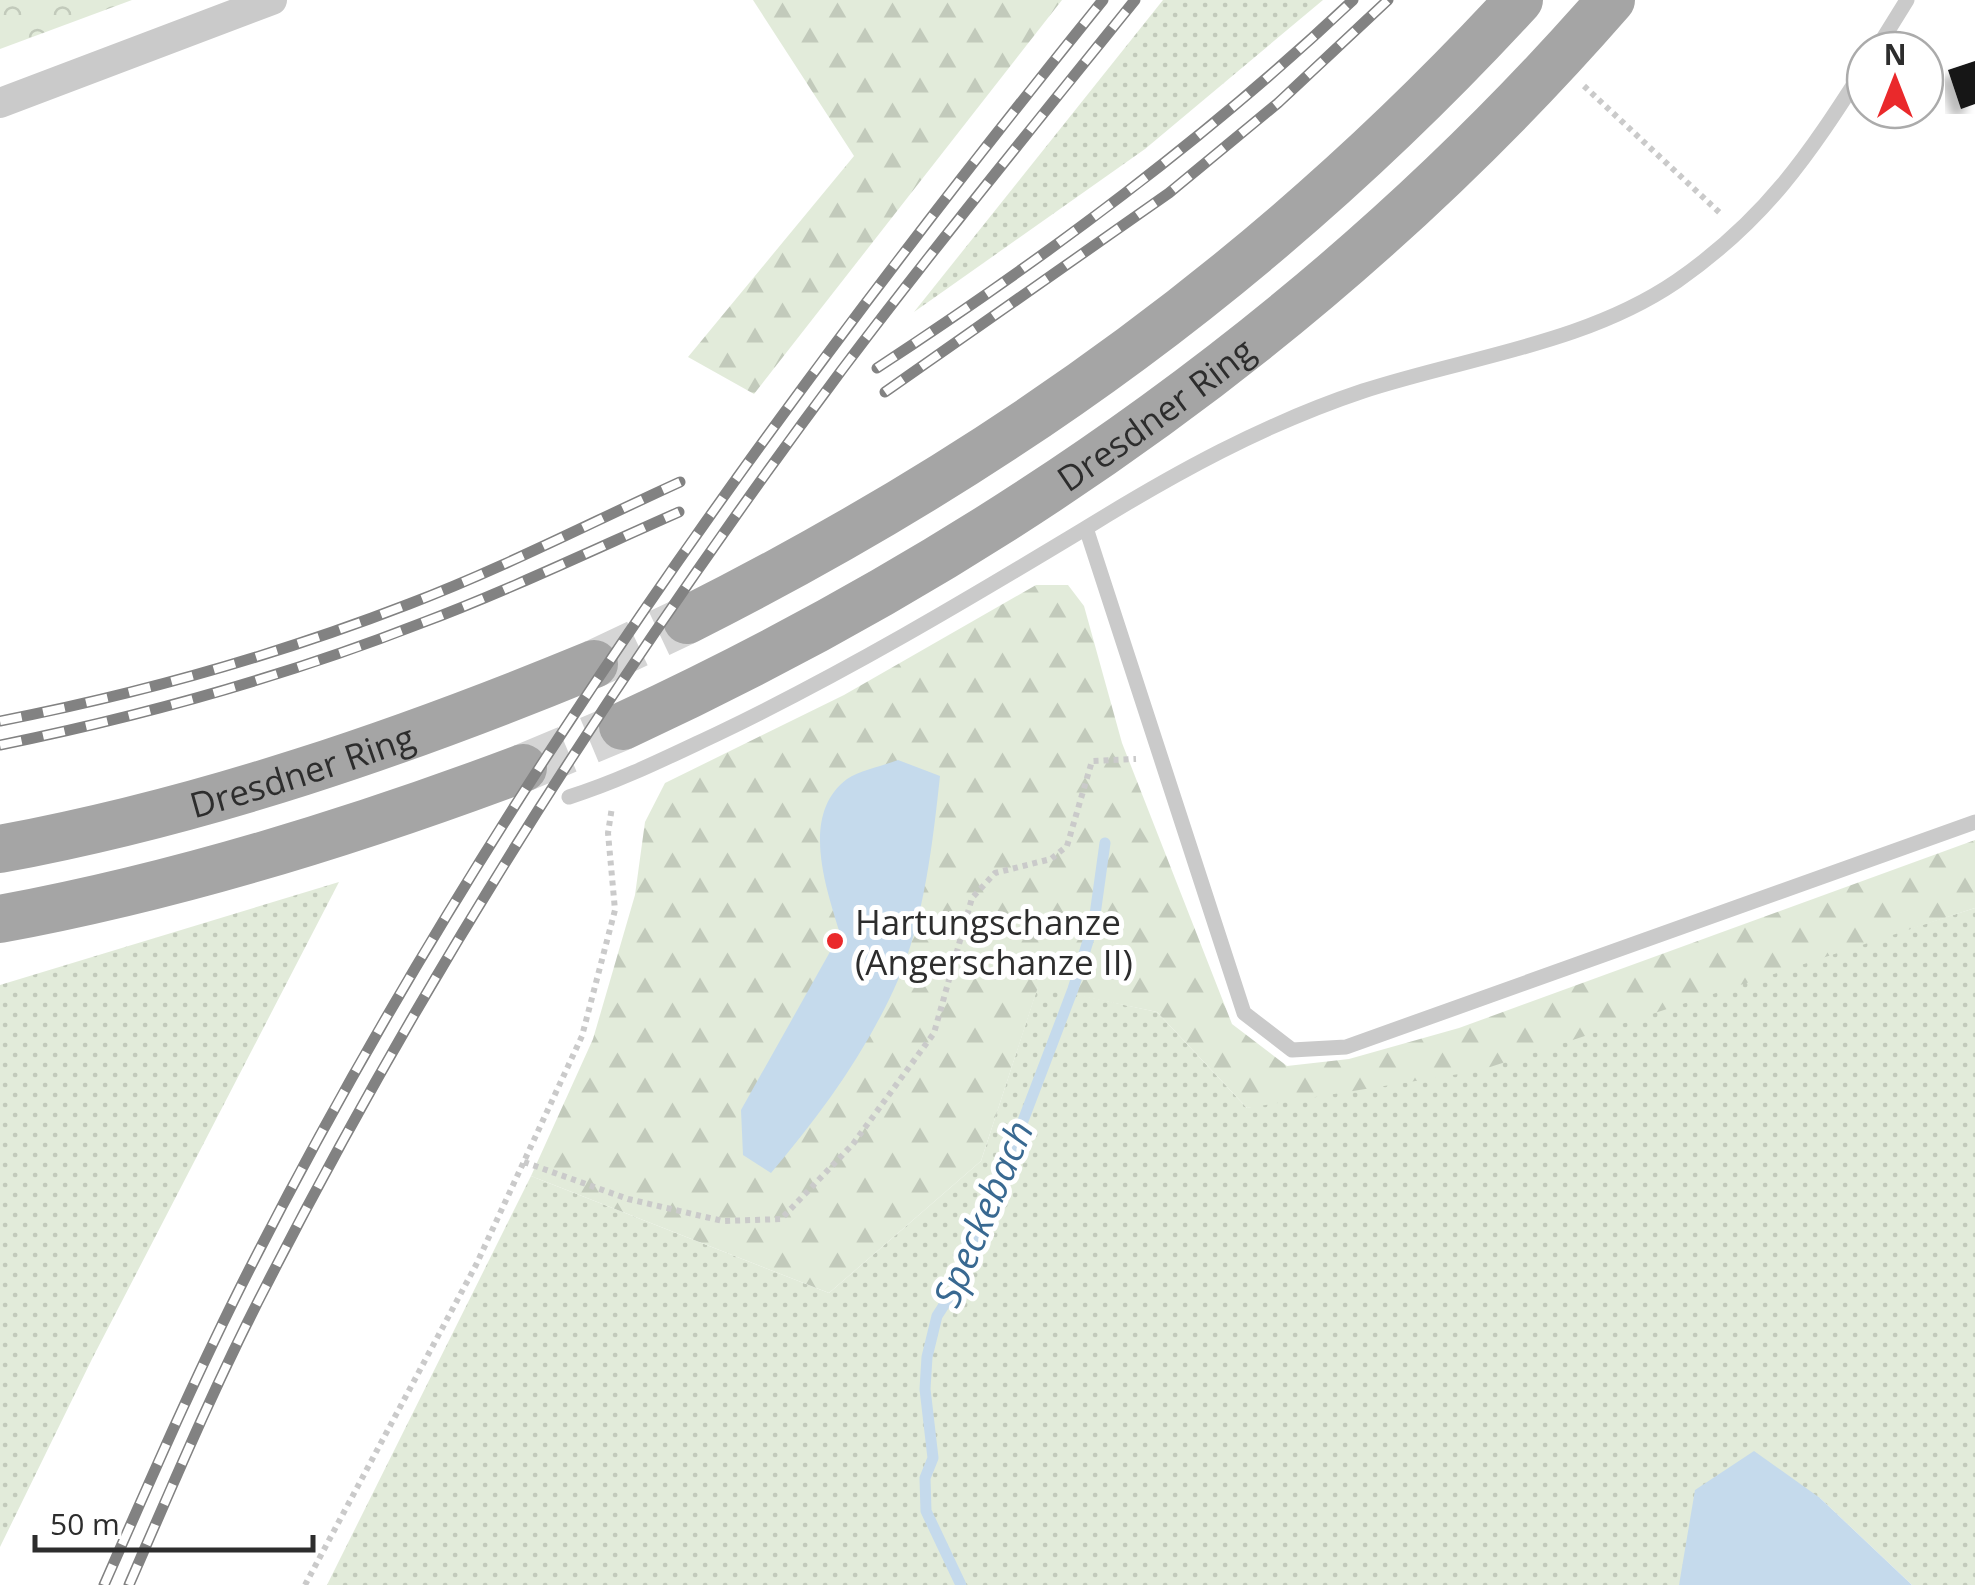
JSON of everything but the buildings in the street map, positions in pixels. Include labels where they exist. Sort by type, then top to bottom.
[{"type":"main road","name":"Dresdner Ring","points":[[623,726],[865,604],[1024,510],[1201,385],[1378,237],[1567,68],[1611,0]]},
{"type":"main road","name":"Dresdner Ring","points":[[687,620],[908,500],[1099,375],[1258,253],[1506,15]]},
{"type":"main road","name":"Dresdner Ring","points":[[0,850],[110,826],[305,772],[436,728],[594,664]]},
{"type":"main road","name":"Dresdner Ring","points":[[0,919],[216,870],[356,828],[524,768]]},
{"type":"street","points":[[0,103],[272,0]]},
{"type":"lane","points":[[1889,30],[1908,0]]},
{"type":"lane","points":[[569,797],[615,782],[898,641],[1171,475],[1262,429],[1364,391],[1603,320],[1674,283],[1740,232],[1804,163],[1845,98]]},
{"type":"lane","points":[[1086,528],[1244,1013],[1292,1050],[1346,1047],[1975,822]]},
{"type":"path","points":[[1567,68],[1740,232]]},
{"type":"path","points":[[524,1162],[628,1199],[723,1222],[781,1219],[852,1144],[934,1033],[972,898],[994,873],[1051,859],[1067,846],[1092,761],[1158,758]]},
{"type":"path","points":[[305,1585],[476,1265],[582,1036],[615,910],[608,832],[615,782]]},
{"type":"green space","points":[[0,0],[132,0],[0,49]]},
{"type":"green space","points":[[753,0],[1062,0],[754,394],[688,357],[854,156]]},
{"type":"green space","points":[[1163,0],[1323,0],[1145,149],[914,312]]},
{"type":"green space","points":[[1036,585],[1068,585],[1084,606],[1122,743],[1232,1024],[1287,1066],[1349,1059],[1459,1028],[1975,840],[1975,908],[1478,1071],[1247,1108],[1157,1012],[1038,987],[981,1161],[829,1293],[531,1176],[593,1039],[635,895],[645,822],[665,783],[844,695]]},
{"type":"green space","points":[[339,882],[92,1359],[0,1547],[0,985]]},
{"type":"green space","points":[[1975,908],[1975,1585],[1912,1585],[1820,1498],[1686,1566],[1679,1585],[327,1585],[531,1176],[829,1293],[981,1161],[1038,986],[1157,1012],[1247,1108],[1764,975]]},
{"type":"water","points":[[898,760],[940,776],[915,932],[886,1006],[857,1057],[771,1173],[743,1155],[741,1110],[840,934],[821,854],[824,812],[832,794],[847,779]]},
{"type":"water","points":[[1754,1451],[1820,1498],[1912,1585],[1679,1585],[1695,1490]]},
{"type":"waterway","name":"Speckebach","points":[[961,1585],[926,1511],[925,1478],[933,1458],[925,1389],[927,1357],[937,1316],[966,1271],[1073,989],[1094,922],[1105,843]]},
{"type":"tunnel","points":[[594,664],[687,620]]},
{"type":"tunnel","points":[[523,768],[623,726]]},
{"type":"railway","points":[[104,1585],[227,1314],[336,1106],[432,939],[534,775],[752,458],[983,150],[1103,0]]},
{"type":"railway","points":[[129,1585],[195,1433],[267,1284],[395,1047],[535,816],[684,590],[841,371],[1135,0]]},
{"type":"railway","points":[[877,368],[1123,194],[1240,101],[1353,0]]},
{"type":"railway","points":[[885,392],[1169,193],[1278,103],[1388,0]]},
{"type":"railway","points":[[0,721],[207,672],[359,623],[478,576],[680,482]]},
{"type":"railway","points":[[0,745],[160,708],[316,661],[485,598],[679,512]]},
{"type":"place","name":"Hartungschanze (Angerschanze II)","points":[[835,941]]}]
